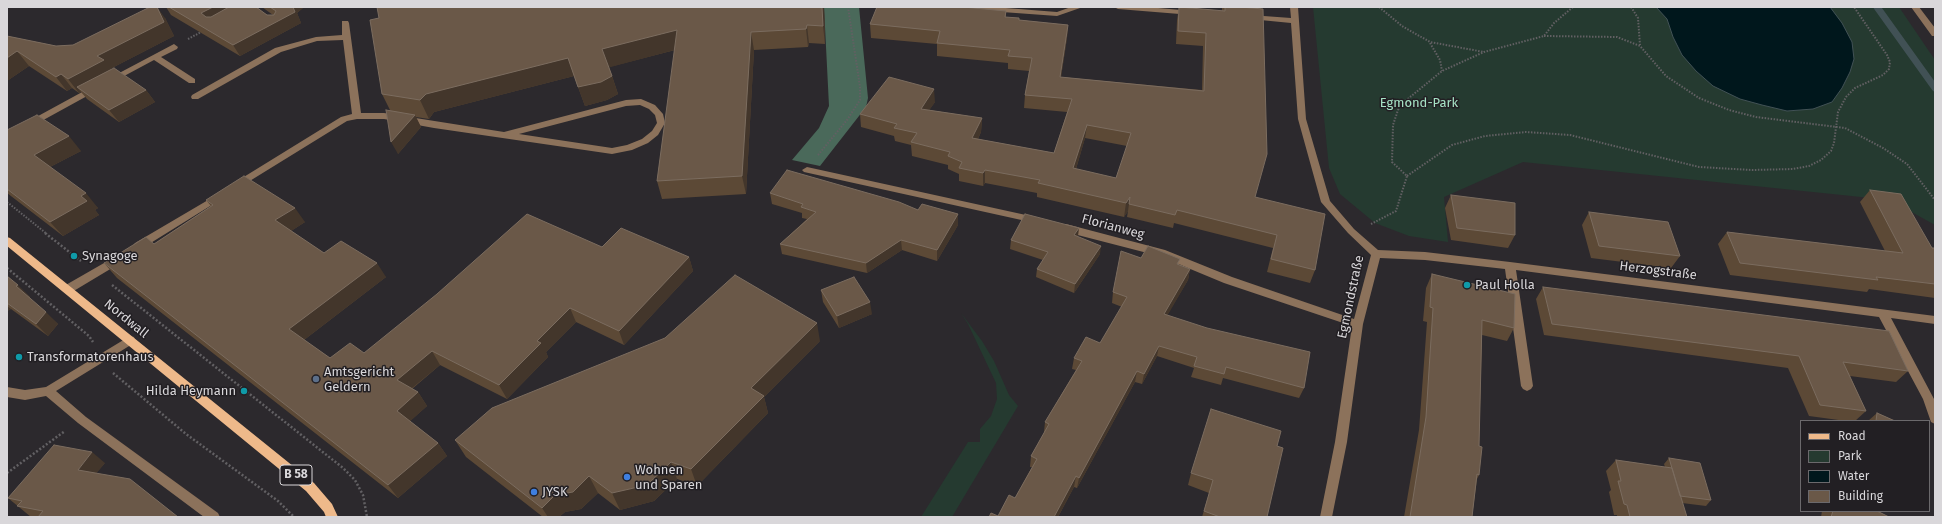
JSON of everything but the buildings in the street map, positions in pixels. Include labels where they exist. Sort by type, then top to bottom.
[{"type":"main road","name":"Nordwall","points":[[7,241],[310,487],[328,508],[332,517]]},
{"type":"street","points":[[961,7],[1057,14],[1079,7]]},
{"type":"street","points":[[1118,7],[1202,14]]},
{"type":"street","name":"Egmondstraße","points":[[1294,7],[1302,119],[1326,202],[1351,231],[1376,254],[1358,324],[1341,442],[1326,517]]},
{"type":"street","points":[[1915,7],[1935,34]]},
{"type":"street","points":[[1241,17],[1295,21]]},
{"type":"street","points":[[345,22],[357,116]]},
{"type":"street","points":[[195,97],[278,50],[316,40],[347,37]]},
{"type":"street","points":[[7,137],[174,47]]},
{"type":"street","points":[[155,57],[192,81]]},
{"type":"street","points":[[68,289],[344,119],[357,116],[384,116],[504,135],[612,151],[628,148],[645,141],[655,133],[661,123],[659,114],[652,107],[641,102],[626,103],[504,135]]},
{"type":"street","points":[[807,170],[1044,222]]},
{"type":"street","name":"Florianweg","points":[[1058,226],[1161,253],[1228,280],[1358,324]]},
{"type":"street","name":"Herzogstraße","points":[[1376,254],[1425,256],[1510,266],[1935,320]]},
{"type":"street","points":[[1510,266],[1527,386]]},
{"type":"street","points":[[1883,314],[1928,399],[1935,419]]},
{"type":"street","points":[[7,392],[25,395],[48,391],[130,340]]},
{"type":"street","points":[[48,391],[82,420],[214,517]]},
{"type":"path","points":[[807,170],[847,120],[860,100],[860,87],[848,7]]},
{"type":"path","points":[[1378,7],[1402,26],[1430,42],[1484,52]]},
{"type":"path","points":[[1544,36],[1554,23],[1573,7]]},
{"type":"path","points":[[1631,7],[1638,18],[1640,46]]},
{"type":"path","points":[[1351,231],[1375,223],[1396,211],[1407,176],[1452,145],[1485,136],[1526,132],[1570,135],[1699,167],[1752,170],[1793,169],[1809,166],[1821,160],[1831,151],[1834,143],[1838,112],[1846,97],[1855,88],[1883,75],[1889,69],[1890,62],[1887,55],[1854,7]]},
{"type":"path","points":[[174,47],[207,29]]},
{"type":"path","points":[[1407,176],[1392,162],[1393,124],[1398,110],[1404,102],[1442,71],[1484,52],[1544,36],[1617,38],[1640,46],[1666,76],[1699,98],[1729,110],[1756,117],[1845,128],[1860,135],[1896,156],[1916,174],[1935,200]]},
{"type":"path","points":[[1430,42],[1440,60],[1442,71]]},
{"type":"path","points":[[7,202],[344,468],[355,480],[364,495],[367,517]]},
{"type":"path","points":[[7,268],[88,336],[104,357],[113,373],[123,384],[186,434],[278,500],[294,517]]},
{"type":"path","points":[[7,473],[82,420]]},
{"type":"green space","points":[[824,7],[859,7],[868,98],[866,107],[820,166],[792,160],[819,128],[829,106]]},
{"type":"green space","name":"Egmond-Park","points":[[1313,7],[1899,7],[1935,60],[1935,225],[1890,200],[1523,162],[1444,197],[1448,242],[1409,236],[1375,223],[1340,194],[1329,168]]},
{"type":"green space","points":[[961,313],[982,341],[994,361],[1009,395],[1018,406],[952,517],[921,517],[968,442],[980,442],[980,429],[991,416],[997,399],[996,383],[968,324]]},
{"type":"water","points":[[1656,7],[1830,7],[1842,23],[1852,42],[1854,59],[1850,72],[1842,88],[1832,102],[1813,109],[1787,111],[1762,105],[1740,99],[1713,86],[1696,71],[1682,55],[1673,37],[1667,19]]},
{"type":"waterway","points":[[1877,7],[1935,88]]},
{"type":"place","name":"Synagoge","points":[[74,256]]},
{"type":"place","name":"Paul Holla","points":[[1467,285]]},
{"type":"place","name":"Transformatorenhaus","points":[[19,357]]},
{"type":"place","name":"Amtsgericht Geldern","points":[[316,379]]},
{"type":"place","name":"Hilda Heymann","points":[[244,391]]},
{"type":"place","name":"Wohnen und Sparen","points":[[627,477]]},
{"type":"place","name":"JYSK","points":[[534,492]]}]
